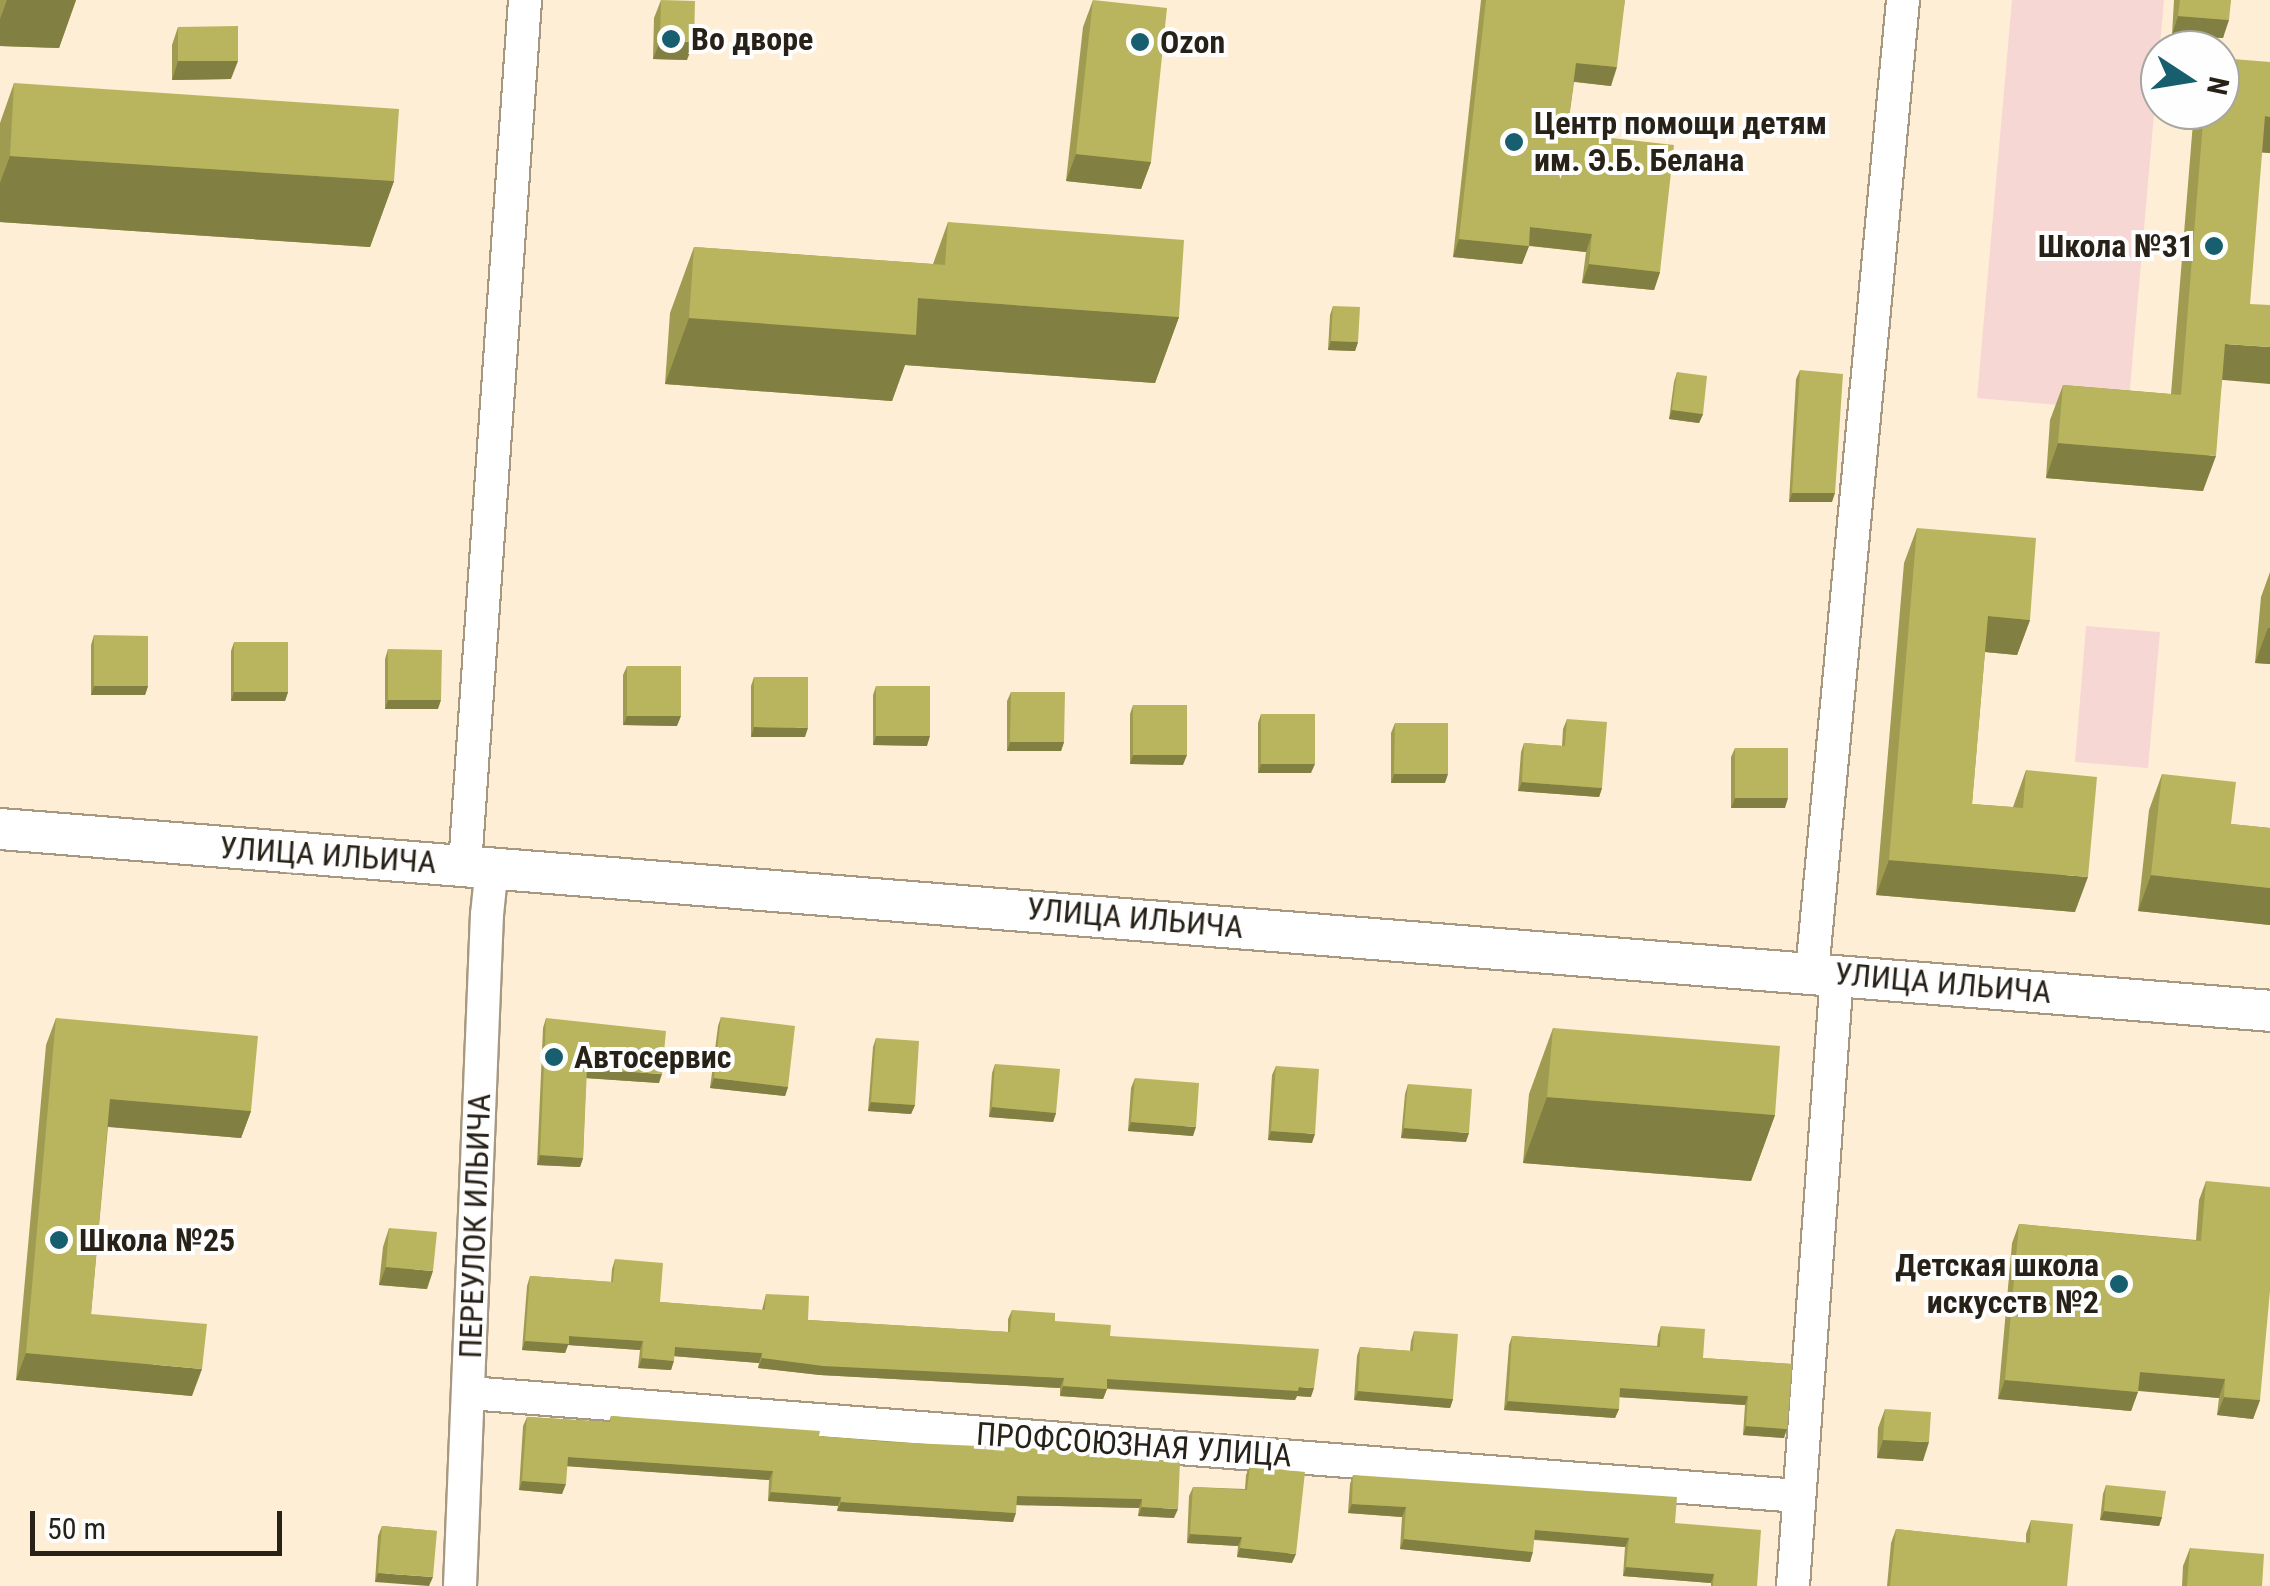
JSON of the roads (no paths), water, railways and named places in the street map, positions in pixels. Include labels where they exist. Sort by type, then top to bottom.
[{"type":"street","name":"ПЕРЕУЛОК ИЛЬИЧА","points":[[460,1586],[486,915],[478,866],[525,0]]},
{"type":"street","points":[[1793,1586],[1824,973],[1903,0]]},
{"type":"street","name":"УЛИЦА ИЛЬИЧА","points":[[0,829],[2270,1011]]},
{"type":"street","name":"ПРОФСОЮЗНАЯ УЛИЦА","points":[[469,1393],[1799,1496]]},
{"type":"place","name":"Во дворе","points":[[671,39]]},
{"type":"place","name":"Ozon","points":[[1140,42]]},
{"type":"place","name":"Центр помощи детям им. Э.Б. Белана","points":[[1514,142]]},
{"type":"place","name":"Школа №31","points":[[2214,246]]},
{"type":"place","name":"Автосервис","points":[[554,1057]]},
{"type":"place","name":"Школа №25","points":[[59,1240]]},
{"type":"place","name":"Детская школа искусств №2","points":[[2119,1284]]}]
